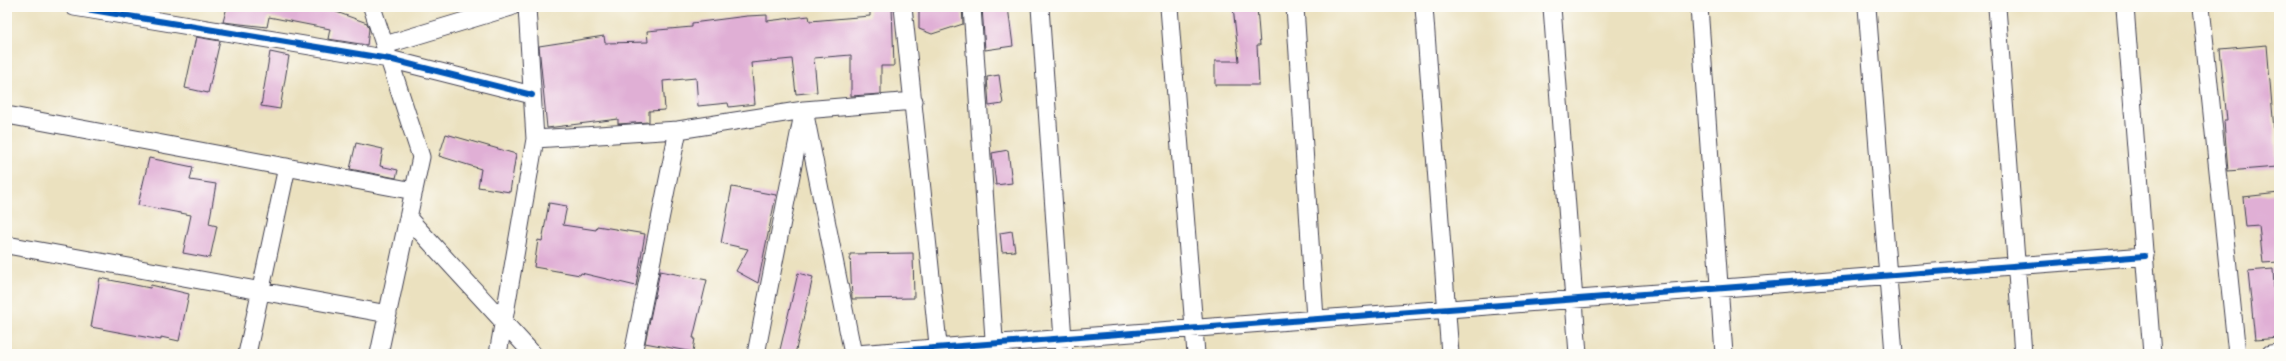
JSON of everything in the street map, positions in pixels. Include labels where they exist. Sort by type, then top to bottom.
[{"type":"street","points":[[74,7],[387,52],[532,95]]},
{"type":"street","points":[[372,7],[421,157],[379,354]]},
{"type":"street","points":[[387,52],[510,7]]},
{"type":"street","points":[[498,354],[536,139],[532,95],[528,7]]},
{"type":"street","points":[[903,7],[939,351]]},
{"type":"street","points":[[972,7],[995,349]]},
{"type":"street","points":[[1040,7],[1063,346]]},
{"type":"street","points":[[1169,7],[1196,354]]},
{"type":"street","points":[[1295,7],[1315,319]]},
{"type":"street","points":[[1424,7],[1450,354]]},
{"type":"street","points":[[1552,7],[1578,354]]},
{"type":"street","points":[[1699,7],[1724,354]]},
{"type":"street","points":[[1867,7],[1894,354]]},
{"type":"street","points":[[1997,7],[2023,354]]},
{"type":"street","points":[[2125,7],[2152,354]]},
{"type":"street","points":[[2201,7],[2237,354]]},
{"type":"street","points":[[536,139],[678,130],[804,110],[914,101]]},
{"type":"street","points":[[756,354],[804,110]]},
{"type":"street","points":[[804,110],[855,354],[1063,346],[1194,328],[2144,256]]},
{"type":"street","points":[[7,115],[414,191]]},
{"type":"street","points":[[633,354],[678,130]]},
{"type":"street","points":[[247,354],[287,167]]},
{"type":"street","points":[[408,218],[533,354]]},
{"type":"street","points":[[7,245],[388,314]]},
{"type":"street","points":[[2270,354],[2279,353]]},
{"type":"building","points":[[227,7],[328,7],[328,9],[367,23],[369,29],[367,45],[328,39],[330,29],[269,17],[267,27],[223,22]]},
{"type":"building","points":[[870,7],[892,7],[894,66],[881,66],[881,94],[851,96],[851,55],[814,58],[817,92],[796,94],[792,59],[751,63],[755,104],[729,107],[728,103],[698,106],[696,78],[663,81],[665,110],[649,111],[649,122],[618,124],[618,119],[547,128],[539,46],[604,36],[605,43],[648,42],[647,31],[692,27],[692,23],[747,16],[767,15],[767,21],[809,16],[810,21],[870,16]]},
{"type":"building","points":[[919,7],[962,7],[963,24],[932,34],[919,29]]},
{"type":"building","points":[[982,7],[1008,7],[1013,46],[985,50]]},
{"type":"building","points":[[1233,7],[1257,7],[1260,45],[1257,45],[1259,85],[1215,85],[1215,61],[1239,61]]},
{"type":"building","points":[[196,37],[220,41],[208,93],[185,88]]},
{"type":"building","points":[[2267,45],[2277,167],[2228,171],[2224,121],[2227,121],[2220,49]]},
{"type":"building","points":[[270,52],[289,56],[280,109],[261,106]]},
{"type":"building","points":[[999,75],[1003,104],[989,106],[987,77]]},
{"type":"building","points":[[446,134],[516,154],[510,192],[478,187],[481,169],[439,156]]},
{"type":"building","points":[[356,143],[383,149],[380,166],[398,170],[396,178],[350,169]]},
{"type":"building","points":[[1008,150],[1012,183],[996,185],[992,153]]},
{"type":"building","points":[[149,158],[193,167],[190,180],[216,184],[209,224],[217,226],[210,258],[183,253],[191,215],[138,205]]},
{"type":"building","points":[[732,187],[776,195],[758,283],[736,271],[748,249],[721,243]]},
{"type":"building","points":[[2279,193],[2279,262],[2263,263],[2259,226],[2246,227],[2243,197]]},
{"type":"building","points":[[549,203],[567,206],[563,225],[596,230],[597,226],[645,234],[636,286],[581,273],[580,275],[534,267],[538,240],[542,241]]},
{"type":"building","points":[[1012,231],[1015,251],[1002,252],[1000,233]]},
{"type":"building","points":[[913,253],[914,298],[852,299],[850,254]]},
{"type":"building","points":[[2273,269],[2275,306],[2279,305],[2279,338],[2255,340],[2248,271]]},
{"type":"building","points":[[660,271],[707,280],[693,338],[695,338],[693,352],[645,343]]},
{"type":"building","points":[[798,273],[813,277],[795,354],[779,354]]},
{"type":"building","points":[[100,278],[150,288],[151,285],[189,294],[179,341],[161,337],[161,340],[91,327]]},
{"type":"cycle path","points":[[74,7],[389,59],[532,95]]},
{"type":"cycle path","points":[[856,354],[2145,256]]}]
